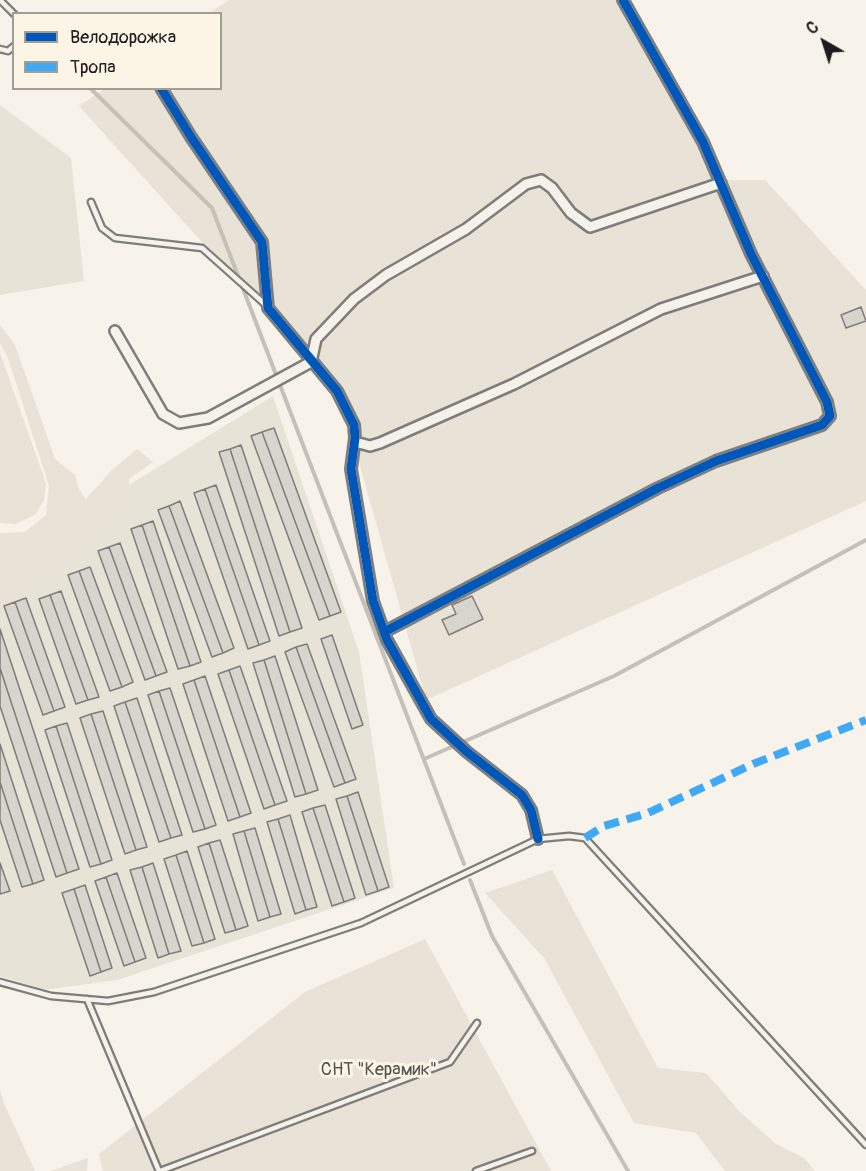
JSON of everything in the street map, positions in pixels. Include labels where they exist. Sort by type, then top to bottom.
[{"type":"street","points":[[384,632],[658,488],[716,461],[813,428],[828,420],[830,409],[827,402],[763,276],[721,183],[675,90],[623,0]]},
{"type":"street","points":[[162,90],[262,242],[268,308],[337,391],[354,425],[355,442],[351,469],[372,602],[384,632],[427,714],[467,753],[522,795],[531,810],[538,839]]},
{"type":"street","points":[[115,331],[163,414],[179,423],[208,418],[311,362],[316,339],[354,299],[386,275],[466,229],[526,184],[541,180],[552,188],[571,213],[590,227],[721,183]]},
{"type":"street","points":[[355,442],[370,446],[380,443],[532,375],[661,309],[763,276]]},
{"type":"lane","points":[[0,0],[12,12]]},
{"type":"lane","points":[[91,202],[102,228],[115,238],[202,248],[250,289],[268,308]]},
{"type":"lane","points":[[0,982],[51,996],[108,1001],[154,992],[360,923],[538,839],[569,836],[585,838],[866,1145]]},
{"type":"lane","points":[[87,999],[160,1171],[450,1062],[477,1023]]},
{"type":"lane","points":[[476,1171],[532,1150]]},
{"type":"shaded area","points":[[0,105],[71,158],[84,281],[0,295]]},
{"type":"shaded area","points":[[273,396],[359,652],[394,888],[117,980],[44,990],[0,976],[0,584],[124,488]]},
{"type":"green space","points":[[229,0],[631,0],[712,180],[765,180],[866,290],[866,501],[426,700],[340,395],[79,106],[103,90],[222,90],[222,12],[211,12]]},
{"type":"green space","points":[[0,325],[15,345],[55,459],[75,475],[79,489],[86,499],[112,470],[137,449],[153,462],[129,479],[132,506],[0,610],[0,533],[25,532],[46,515],[49,486],[8,358],[0,343]]},
{"type":"green space","points":[[0,353],[46,483],[44,500],[36,514],[16,524],[0,523]]},
{"type":"green space","points":[[552,870],[658,1068],[706,1073],[740,1112],[776,1144],[804,1158],[815,1171],[725,1171],[696,1133],[634,1123],[544,958],[485,893]]},
{"type":"green space","name":"СНТ \"Керамик\"","points":[[425,939],[551,1171],[103,1171],[99,1154],[305,992]]},
{"type":"green space","points":[[0,1090],[5,1106],[35,1171],[0,1171]]},
{"type":"green space","points":[[88,1158],[87,1171],[50,1171]]},
{"type":"building","points":[[861,307],[866,321],[846,328],[841,315]]},
{"type":"building","points":[[274,428],[341,612],[330,616],[262,432]]},
{"type":"building","points":[[262,432],[330,616],[319,620],[251,436]]},
{"type":"building","points":[[241,445],[302,628],[290,632],[230,449]]},
{"type":"building","points":[[230,449],[290,632],[279,636],[219,452]]},
{"type":"building","points":[[216,485],[270,641],[259,645],[205,489]]},
{"type":"building","points":[[205,489],[259,645],[248,649],[194,493]]},
{"type":"building","points":[[180,501],[234,648],[223,653],[169,506]]},
{"type":"building","points":[[169,506],[223,653],[212,657],[158,510]]},
{"type":"building","points":[[153,521],[201,662],[190,666],[142,525]]},
{"type":"building","points":[[142,525],[190,666],[178,669],[131,529]]},
{"type":"building","points":[[120,543],[167,672],[156,676],[109,547]]},
{"type":"building","points":[[109,547],[156,676],[145,680],[98,551]]},
{"type":"building","points":[[90,567],[133,682],[122,687],[79,571]]},
{"type":"building","points":[[79,571],[122,687],[110,691],[68,575]]},
{"type":"building","points":[[61,591],[99,697],[88,700],[50,595]]},
{"type":"building","points":[[50,595],[88,700],[76,704],[39,599]]},
{"type":"building","points":[[472,596],[483,619],[449,635],[442,620],[456,614],[452,605]]},
{"type":"building","points":[[26,598],[65,707],[54,711],[15,602]]},
{"type":"building","points":[[15,602],[54,711],[43,715],[4,606]]},
{"type":"building","points":[[0,629],[79,869],[67,873],[0,668]]},
{"type":"building","points":[[332,635],[363,725],[352,729],[321,639]]},
{"type":"building","points":[[307,644],[356,779],[345,783],[296,647]]},
{"type":"building","points":[[296,647],[345,783],[334,787],[285,652]]},
{"type":"building","points":[[275,656],[318,790],[306,794],[264,660]]},
{"type":"building","points":[[264,660],[306,794],[295,797],[253,663]]},
{"type":"building","points":[[240,666],[287,801],[275,805],[229,670]]},
{"type":"building","points":[[0,668],[67,873],[56,877],[0,706]]},
{"type":"building","points":[[229,670],[275,805],[264,809],[218,674]]},
{"type":"building","points":[[205,676],[251,813],[240,817],[194,680]]},
{"type":"building","points":[[194,680],[240,817],[228,821],[183,684]]},
{"type":"building","points":[[170,688],[216,825],[205,829],[159,691]]},
{"type":"building","points":[[159,691],[205,829],[193,832],[148,695]]},
{"type":"building","points":[[137,698],[182,835],[171,838],[125,702]]},
{"type":"building","points":[[125,702],[171,838],[159,842],[114,706]]},
{"type":"building","points":[[103,711],[147,847],[136,850],[91,714]]},
{"type":"building","points":[[91,714],[136,850],[125,854],[80,718]]},
{"type":"building","points":[[67,723],[112,860],[101,864],[56,726]]},
{"type":"building","points":[[56,726],[101,864],[90,867],[45,730]]},
{"type":"building","points":[[0,744],[44,880],[33,884],[0,782]]},
{"type":"building","points":[[0,782],[33,884],[22,887],[0,820]]},
{"type":"building","points":[[358,792],[389,887],[378,891],[347,796]]},
{"type":"building","points":[[347,796],[378,891],[366,895],[336,799]]},
{"type":"building","points":[[325,805],[355,898],[344,902],[313,808]]},
{"type":"building","points":[[313,808],[344,902],[332,906],[302,812]]},
{"type":"building","points":[[290,815],[317,907],[306,910],[278,819]]},
{"type":"building","points":[[278,819],[306,910],[295,914],[267,822]]},
{"type":"building","points":[[255,828],[281,914],[270,917],[244,831]]},
{"type":"building","points":[[244,831],[270,917],[258,921],[233,834]]},
{"type":"building","points":[[220,840],[248,926],[236,930],[209,843]]},
{"type":"building","points":[[209,843],[236,930],[225,933],[198,847]]},
{"type":"building","points":[[187,851],[215,939],[204,943],[176,855]]},
{"type":"building","points":[[176,855],[204,943],[192,946],[164,859]]},
{"type":"building","points":[[0,863],[10,891],[0,894]]},
{"type":"building","points":[[153,863],[181,951],[169,954],[142,867]]},
{"type":"building","points":[[142,867],[169,954],[158,958],[130,870]]},
{"type":"building","points":[[117,873],[146,958],[135,962],[106,877]]},
{"type":"building","points":[[106,877],[135,962],[124,966],[95,881]]},
{"type":"building","points":[[85,885],[112,968],[101,972],[74,889]]},
{"type":"building","points":[[74,889],[101,972],[90,976],[62,893]]},
{"type":"waterway","points":[[92,90],[212,208],[464,864]]},
{"type":"waterway","points":[[424,759],[614,676],[866,540]]},
{"type":"waterway","points":[[470,880],[492,936],[628,1171]]},
{"type":"marked path","points":[[585,838],[604,826],[648,813],[753,764],[866,720]]},
{"type":"cycle path","points":[[384,632],[658,488],[716,461],[822,425],[830,416],[827,402],[751,254],[703,142],[623,0]]},
{"type":"cycle path","points":[[162,90],[262,242],[268,308],[337,391],[354,425],[355,438],[351,469],[373,601],[387,640],[431,719],[467,752],[522,795],[531,810],[538,839]]}]
